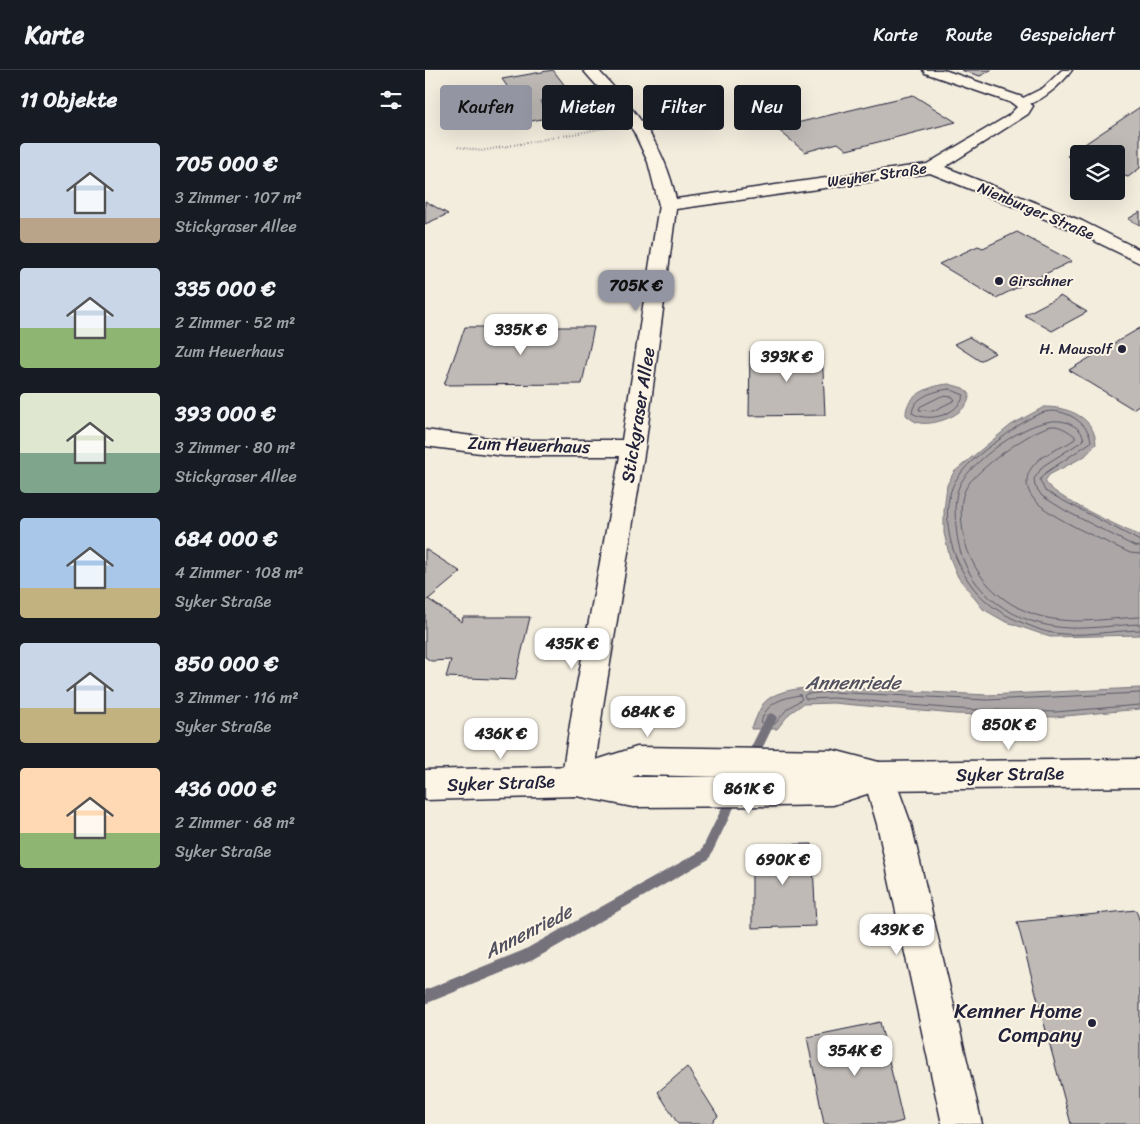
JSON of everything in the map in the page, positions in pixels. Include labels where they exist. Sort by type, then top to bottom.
[{"type":"street","name":"Stickgraser Allee","points":[[577,781],[588,706],[633,448],[668,205],[664,181],[636,122],[590,70]]},
{"type":"street","points":[[930,70],[996,92],[1021,103]]},
{"type":"street","name":"Weyher Straße","points":[[668,205],[931,168],[1013,119],[1023,111],[1025,106],[1021,103]]},
{"type":"street","name":"Nienburger Straße","points":[[931,168],[1076,225],[1140,257]]},
{"type":"street","name":"Zum Heuerhaus","points":[[425,438],[504,448],[633,448]]},
{"type":"street","points":[[879,776],[894,824],[962,1124]]},
{"type":"street","name":"Syker Straße","points":[[425,785],[577,781],[633,792],[725,778],[782,777],[833,790],[879,776],[1138,776]]},
{"type":"lane","points":[[1021,103],[1053,85],[1063,77],[1067,70]]},
{"type":"path","points":[[458,147],[471,152],[481,151],[636,122]]},
{"type":"water","points":[[949,384],[963,388],[969,393],[965,407],[959,412],[943,420],[927,423],[916,422],[906,415],[910,402],[921,392],[935,386]]},
{"type":"water","points":[[1044,407],[1062,409],[1079,415],[1091,427],[1096,444],[1085,456],[1049,475],[1045,481],[1050,488],[1103,519],[1140,536],[1140,635],[1050,637],[1004,621],[983,609],[958,577],[950,558],[944,533],[944,511],[947,485],[954,472],[1011,425]]},
{"type":"water","points":[[830,687],[987,695],[1140,688],[1140,709],[1055,717],[955,714],[833,703],[803,704],[790,713],[777,729],[751,729],[763,704],[769,698],[785,691]]},
{"type":"building","points":[[553,70],[564,85],[542,85],[542,101],[540,101],[542,104],[542,119],[532,121],[532,85],[506,85],[502,79]]},
{"type":"building","points":[[961,70],[992,70],[980,76]]},
{"type":"building","points":[[913,95],[956,122],[847,150],[838,143],[805,152],[778,130],[801,130],[801,122]]},
{"type":"building","points":[[1140,107],[1140,168],[1128,177],[1125,176],[1125,145],[1083,145]]},
{"type":"building","points":[[425,201],[448,214],[425,224]]},
{"type":"building","points":[[1140,212],[1140,225],[1128,219]]},
{"type":"building","name":"Girschner","points":[[1017,232],[1072,261],[996,298],[939,264],[978,246],[983,248]]},
{"type":"building","points":[[1060,296],[1087,312],[1052,331],[1024,315]]},
{"type":"building","points":[[465,327],[594,327],[582,384],[444,385]]},
{"type":"building","name":"H. Mausolf","points":[[1140,328],[1140,404],[1133,409],[1069,370]]},
{"type":"building","points":[[969,337],[995,353],[980,361],[954,344]]},
{"type":"building","points":[[822,349],[825,415],[749,416],[750,351]]},
{"type":"building","points":[[425,549],[461,572],[425,602]]},
{"type":"building","points":[[428,599],[462,622],[463,617],[530,617],[515,680],[446,677],[451,660],[431,661],[425,657],[425,602]]},
{"type":"building","points":[[812,844],[816,926],[752,928],[752,845]]},
{"type":"building","name":"Kemner Home Company","points":[[1136,910],[1140,922],[1140,1124],[1071,1124],[1017,922]]},
{"type":"building","points":[[880,1022],[903,1121],[892,1124],[824,1124],[807,1037]]},
{"type":"building","points":[[687,1067],[718,1116],[710,1124],[678,1124],[658,1092]]},
{"type":"waterway","name":"Annenriede","points":[[750,761],[771,718]]},
{"type":"waterway","name":"Annenriede","points":[[425,997],[528,955],[705,855],[734,795]]},
{"type":"place","name":"Girschner","points":[[999,281]]},
{"type":"place","name":"H. Mausolf","points":[[1122,349]]},
{"type":"place","name":"Kemner Home Company","points":[[1092,1023]]}]
